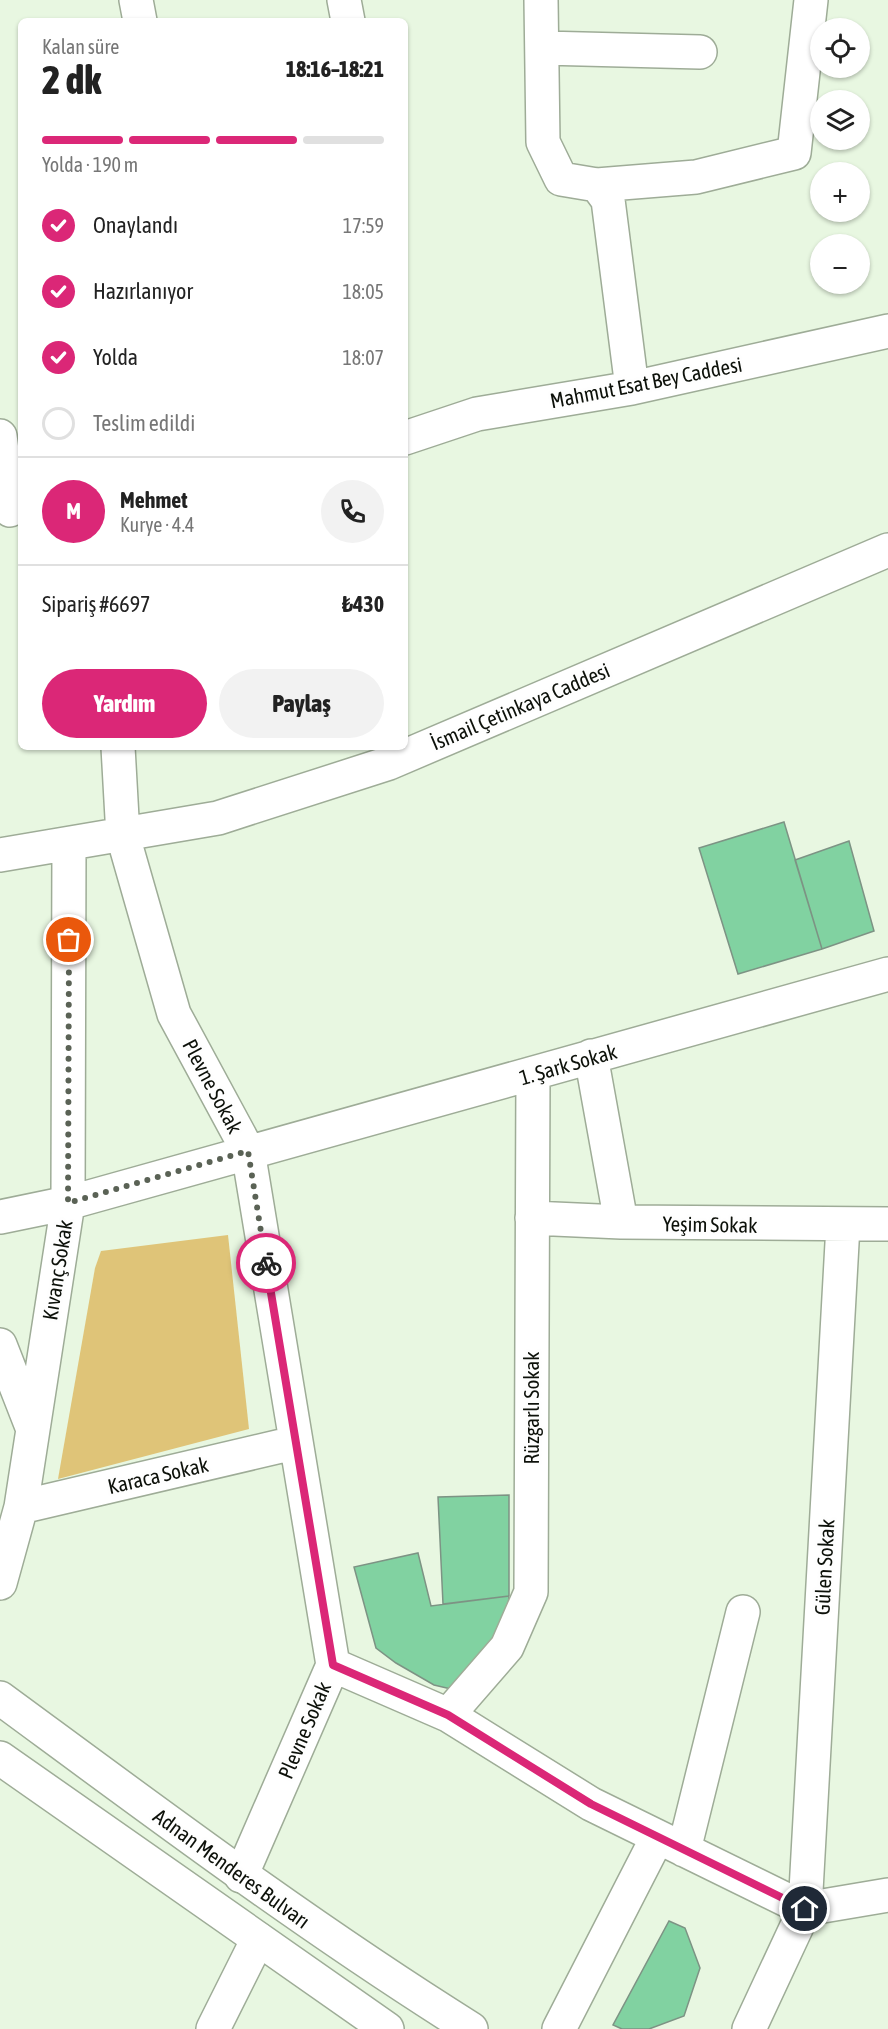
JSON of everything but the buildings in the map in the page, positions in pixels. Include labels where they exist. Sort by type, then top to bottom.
[{"type":"street","points":[[136,0],[139,18]]},
{"type":"street","points":[[344,0],[347,18]]},
{"type":"street","points":[[541,0],[543,142],[561,179],[597,185],[696,177],[794,153],[811,0]]},
{"type":"street","points":[[543,48],[700,52]]},
{"type":"street","points":[[597,185],[608,200],[632,388]]},
{"type":"street","name":"Mahmut Esat Bey Caddesi","points":[[408,437],[477,414],[632,388],[888,331]]},
{"type":"street","points":[[0,436],[10,510]]},
{"type":"street","name":"İsmail Çetinkaya Caddesi","points":[[0,855],[123,836],[218,818],[389,762],[888,550]]},
{"type":"street","name":"Plevne Sokak","points":[[118,750],[123,836],[174,1014],[248,1151],[294,1443],[333,1665],[241,1876]]},
{"type":"street","name":"Kıvanç Sokak","points":[[0,1583],[21,1507],[68,1203],[69,844]]},
{"type":"street","name":"1. Şark Sokak","points":[[0,1217],[68,1203],[888,974]]},
{"type":"street","points":[[591,1056],[621,1222]]},
{"type":"street","name":"Rüzgarlı Sokak","points":[[448,1715],[507,1647],[531,1592],[533,1074]]},
{"type":"street","name":"Yeşim Sokak","points":[[532,1218],[621,1222],[888,1224]]},
{"type":"street","name":"Gülen Sokak","points":[[805,1909],[843,1225]]},
{"type":"street","points":[[0,1345],[33,1429]]},
{"type":"street","name":"Karaca Sokak","points":[[21,1507],[294,1443]]},
{"type":"street","points":[[559,2029],[670,1844],[743,1612]]},
{"type":"street","points":[[333,1665],[448,1715],[591,1804],[805,1909],[888,1895]]},
{"type":"street","name":"Adnan Menderes Bulvarı","points":[[0,1698],[241,1876],[364,1962],[471,2029]]},
{"type":"street","name":"Adnan Menderes Bulvarı","points":[[0,1758],[387,2029]]},
{"type":"street","points":[[749,2029],[805,1909]]},
{"type":"street","points":[[213,2029],[258,1939]]},
{"type":"shaded area","points":[[228,1235],[249,1429],[58,1479],[95,1268],[101,1251]]},
{"type":"way so far","points":[[69,940],[68,1203],[248,1151],[266,1263]]},
{"type":"route","points":[[266,1263],[294,1443],[333,1665],[448,1715],[591,1804],[805,1909]]}]
